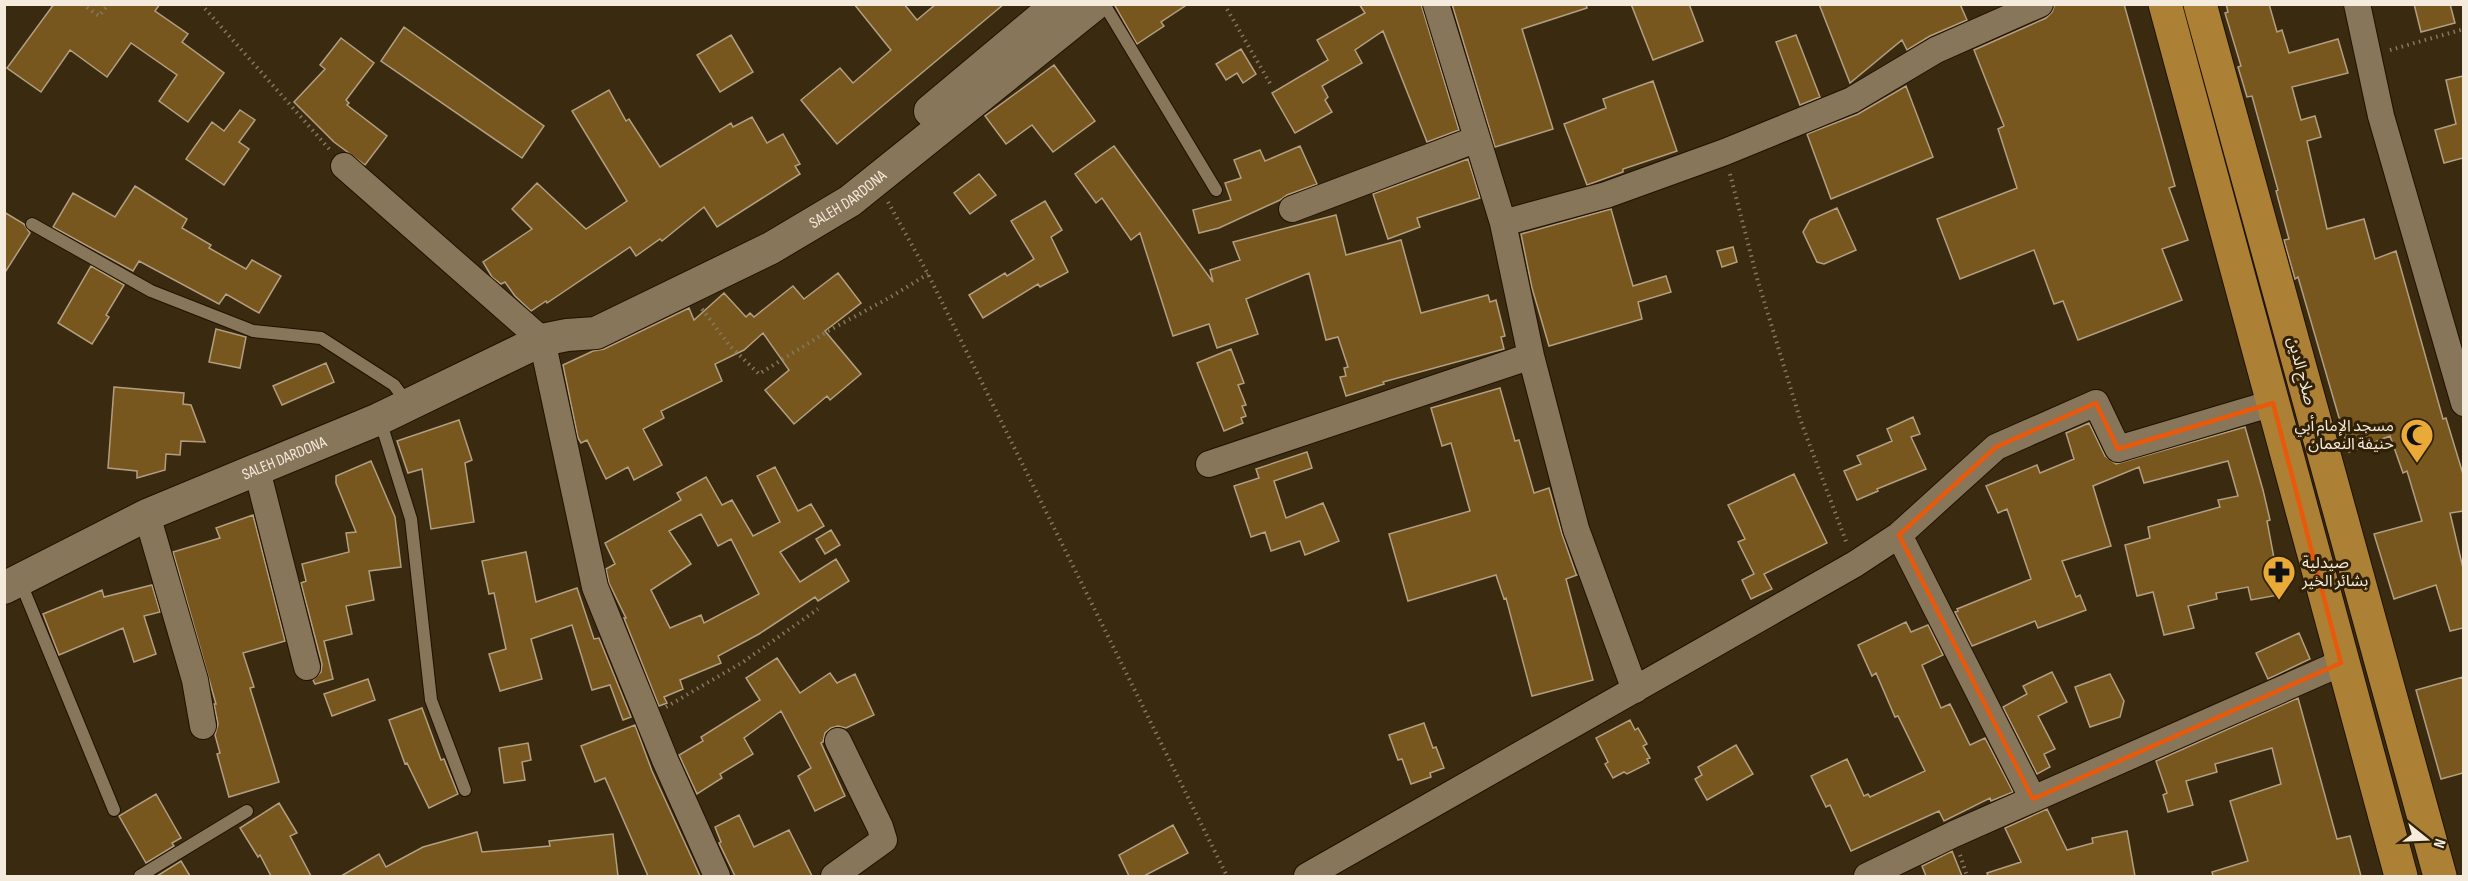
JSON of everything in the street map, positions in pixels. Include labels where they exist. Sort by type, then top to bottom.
[{"type":"highway","points":[[2165,4],[2341,663],[2401,876]]},
{"type":"highway","name":"صلاح الدين","points":[[2200,4],[2440,876]]},
{"type":"street","name":"SALEH DARDONA","points":[[12,585],[147,515],[379,419],[554,337],[586,317],[795,212],[842,184],[878,158],[1058,4]]},
{"type":"street","name":"SALEH DARDONA","points":[[554,337],[596,333],[771,248],[850,201],[1095,4]]},
{"type":"street","points":[[1436,4],[1503,223],[1531,356],[1576,529],[1635,690]]},
{"type":"street","points":[[1503,223],[1606,195],[1725,152],[1852,100],[1936,50],[2040,4]]},
{"type":"street","points":[[2357,4],[2381,116],[2463,403]]},
{"type":"street","points":[[1292,209],[1477,139]]},
{"type":"street","points":[[344,166],[554,337],[595,587],[647,718],[717,876]]},
{"type":"street","points":[[1209,464],[1531,356]]},
{"type":"street","points":[[1307,876],[1855,564],[1899,535],[1996,447],[2096,403],[2118,449],[2273,403]]},
{"type":"street","points":[[257,470],[307,667]]},
{"type":"street","points":[[147,515],[195,680],[203,726]]},
{"type":"street","points":[[1899,535],[2033,799]]},
{"type":"street","points":[[1867,876],[2033,799],[2341,663]]},
{"type":"street","points":[[834,876],[884,840],[880,827],[838,741]]},
{"type":"lane","points":[[1104,4],[1216,190]]},
{"type":"lane","points":[[32,224],[151,291],[253,331],[321,338],[394,385],[408,404]]},
{"type":"lane","points":[[379,419],[411,519],[431,700],[465,790]]},
{"type":"lane","points":[[12,585],[114,810]]},
{"type":"lane","points":[[140,876],[247,811]]},
{"type":"path","points":[[82,4],[99,16],[109,4]]},
{"type":"path","points":[[201,4],[344,166]]},
{"type":"path","points":[[1224,4],[1271,85]]},
{"type":"path","points":[[2369,56],[2463,29]]},
{"type":"path","points":[[1725,152],[1757,278],[1797,408],[1855,564]]},
{"type":"path","points":[[876,181],[928,274],[1227,876]]},
{"type":"path","points":[[687,290],[730,346],[759,374],[828,331],[890,298],[928,274]]},
{"type":"path","points":[[647,718],[742,662],[818,609]]},
{"type":"highlighted area","points":[[2096,403],[2118,449],[2273,403],[2341,663],[2033,799],[1899,535],[1996,447]]},
{"type":"building","points":[[54,4],[160,4],[155,11],[188,34],[182,42],[224,73],[188,122],[159,101],[177,75],[131,43],[107,77],[70,50],[41,92],[7,68]]},
{"type":"building","points":[[854,4],[904,4],[917,20],[936,4],[1004,4],[837,144],[801,100],[840,68],[853,83],[891,50]]},
{"type":"building","points":[[1114,4],[1188,4],[1161,22],[1164,26],[1137,44]]},
{"type":"building","points":[[1359,4],[1421,4],[1459,130],[1427,142],[1383,31],[1355,50],[1362,63],[1322,86],[1328,97],[1325,100],[1332,112],[1295,133],[1272,93],[1328,60],[1317,40],[1365,13]]},
{"type":"building","points":[[1452,4],[1586,4],[1587,8],[1522,29],[1553,129],[1495,147]]},
{"type":"building","points":[[1631,4],[1689,4],[1703,41],[1653,60]]},
{"type":"building","points":[[1819,4],[1960,4],[1967,20],[1930,36],[1907,50],[1902,40],[1850,83]]},
{"type":"building","points":[[2055,4],[2124,4],[2175,186],[2169,188],[2188,240],[2162,249],[2182,300],[2078,340],[2063,301],[2054,304],[2034,250],[1960,279],[1937,219],[2017,188],[1998,129],[2004,126],[1974,50],[2046,18],[2052,12]]},
{"type":"building","points":[[2226,4],[2269,4],[2277,32],[2282,30],[2289,53],[2338,39],[2348,73],[2292,87],[2301,120],[2315,116],[2321,137],[2307,141],[2327,229],[2364,219],[2375,259],[2396,251],[2443,419],[2446,418],[2463,474],[2463,511],[2450,513],[2463,568],[2463,628],[2450,631],[2436,585],[2394,599],[2374,534],[2422,521],[2407,471],[2403,473],[2390,436],[2349,452],[2298,277],[2295,279],[2284,240],[2289,239],[2276,191],[2278,190],[2252,96],[2247,97],[2238,67],[2241,66],[2225,13],[2228,12]]},
{"type":"building","points":[[2414,4],[2450,4],[2455,23],[2421,32]]},
{"type":"building","points":[[404,27],[544,126],[522,158],[381,61]]},
{"type":"building","points":[[731,35],[753,72],[720,92],[697,55]]},
{"type":"building","points":[[1796,35],[1820,97],[1800,105],[1776,42]]},
{"type":"building","points":[[341,38],[374,63],[346,100],[349,103],[347,105],[387,136],[365,165],[334,142],[294,102],[325,69],[320,65]]},
{"type":"building","points":[[1241,49],[1256,74],[1243,83],[1237,73],[1226,80],[1216,64]]},
{"type":"building","points":[[1054,65],[1095,121],[1053,152],[1032,125],[1006,144],[985,116]]},
{"type":"building","points":[[2463,76],[2463,158],[2444,163],[2435,130],[2456,124],[2446,80]]},
{"type":"building","points":[[1653,81],[1677,151],[1623,169],[1623,172],[1587,185],[1564,124],[1606,108],[1603,99]]},
{"type":"building","points":[[1906,86],[1933,157],[1831,199],[1807,134],[1858,114]]},
{"type":"building","points":[[609,90],[626,121],[629,119],[660,167],[731,123],[733,127],[752,117],[767,143],[783,134],[800,164],[795,166],[800,174],[717,227],[704,207],[662,241],[660,239],[636,256],[630,247],[547,303],[546,301],[531,311],[515,296],[505,282],[501,284],[492,277],[483,262],[532,229],[512,209],[537,183],[586,229],[627,201],[572,111]]},
{"type":"building","points":[[240,110],[255,120],[239,142],[249,149],[224,185],[186,159],[212,122],[224,131]]},
{"type":"building","points":[[1114,146],[1213,282],[1210,270],[1240,260],[1233,242],[1336,215],[1346,255],[1401,240],[1421,313],[1488,295],[1490,302],[1496,300],[1505,336],[1501,337],[1504,349],[1383,382],[1384,384],[1346,396],[1340,377],[1346,376],[1344,368],[1348,367],[1338,337],[1326,340],[1309,273],[1246,299],[1258,334],[1217,348],[1209,324],[1173,336],[1140,233],[1131,240],[1102,198],[1096,203],[1075,174]]},
{"type":"building","points":[[1300,146],[1317,184],[1287,195],[1219,228],[1199,233],[1193,210],[1231,200],[1225,183],[1241,178],[1234,160],[1260,150],[1265,161]]},
{"type":"building","points":[[1468,159],[1480,198],[1417,218],[1420,227],[1388,239],[1373,194]]},
{"type":"building","points":[[979,174],[996,195],[970,214],[954,193]]},
{"type":"building","points":[[135,186],[187,219],[182,228],[211,245],[209,248],[246,269],[252,260],[281,276],[259,313],[226,294],[219,304],[139,261],[133,271],[53,227],[73,193],[115,217]]},
{"type":"building","points":[[1045,201],[1062,230],[1051,237],[1068,272],[1040,287],[1038,284],[983,318],[969,295],[1005,273],[1007,276],[1034,259],[1011,221]]},
{"type":"building","points":[[1837,208],[1856,250],[1824,264],[1817,262],[1803,232],[1810,220]]},
{"type":"building","points":[[1611,209],[1633,286],[1666,276],[1671,292],[1638,302],[1642,319],[1549,346],[1532,288],[1521,234]]},
{"type":"building","points":[[4,212],[24,224],[30,233],[4,274]]},
{"type":"building","points":[[1733,247],[1737,262],[1722,267],[1717,251]]},
{"type":"building","points":[[91,266],[124,285],[106,315],[109,317],[92,344],[58,323]]},
{"type":"building","points":[[838,273],[861,303],[825,331],[861,374],[830,400],[827,396],[794,424],[765,390],[789,370],[763,333],[744,350],[715,364],[722,381],[661,411],[664,418],[643,429],[662,465],[634,480],[628,467],[606,479],[587,440],[581,443],[578,438],[563,365],[593,351],[604,349],[689,308],[694,320],[724,293],[746,317],[750,313],[754,317],[793,286],[804,299]]},
{"type":"building","points":[[216,329],[246,337],[240,368],[209,362]]},
{"type":"building","points":[[1231,349],[1244,383],[1238,385],[1246,405],[1242,406],[1246,416],[1241,418],[1243,423],[1224,431],[1197,363]]},
{"type":"building","points":[[326,363],[334,382],[282,405],[273,386]]},
{"type":"building","points":[[114,387],[184,393],[183,404],[191,405],[205,442],[181,441],[180,455],[166,454],[165,470],[137,478],[137,471],[108,468]]},
{"type":"building","points":[[1500,388],[1515,441],[1519,440],[1534,493],[1549,488],[1577,575],[1566,579],[1593,680],[1532,696],[1506,598],[1504,599],[1496,575],[1408,601],[1389,534],[1470,511],[1451,443],[1442,446],[1431,408]]},
{"type":"building","points":[[1913,417],[1920,434],[1911,437],[1926,469],[1877,489],[1878,491],[1857,500],[1844,471],[1861,464],[1857,456],[1892,441],[1887,429]]},
{"type":"building","points":[[459,420],[472,460],[465,463],[474,522],[431,529],[422,469],[408,473],[397,441]]},
{"type":"building","points":[[2089,423],[2105,456],[2116,464],[2245,427],[2263,490],[2270,520],[2267,521],[2277,574],[2280,573],[2284,594],[2251,600],[2248,587],[2216,593],[2217,599],[2188,606],[2194,628],[2164,635],[2153,592],[2137,596],[2125,545],[2150,538],[2148,527],[2220,507],[2218,500],[2238,496],[2228,461],[2144,483],[2139,467],[2093,486],[2111,546],[2062,561],[2076,597],[2080,595],[2086,610],[2038,628],[2035,621],[1972,646],[1955,612],[1958,611],[1957,609],[2031,579],[2007,509],[1998,513],[1986,486],[2037,465],[2040,473],[2074,459],[2066,433]]},
{"type":"building","points":[[1307,452],[1312,468],[1274,481],[1286,518],[1323,503],[1339,541],[1305,555],[1300,541],[1271,551],[1265,532],[1251,537],[1234,486],[1259,478],[1256,469]]},
{"type":"building","points":[[371,461],[395,517],[401,567],[369,571],[374,600],[346,606],[352,634],[324,641],[333,679],[315,684],[313,680],[321,672],[322,664],[301,583],[306,581],[302,564],[349,552],[346,533],[356,532],[336,483],[336,476]]},
{"type":"building","points":[[775,467],[798,511],[811,504],[824,526],[780,552],[800,582],[836,559],[849,581],[818,601],[815,597],[759,634],[718,656],[721,663],[680,680],[683,689],[664,697],[667,703],[659,706],[624,618],[626,618],[609,583],[606,569],[615,564],[605,543],[681,500],[677,493],[706,477],[722,505],[732,500],[753,536],[780,522],[757,476]],"holes":[[[701,514],[718,546],[731,539],[759,594],[704,623],[701,615],[670,628],[651,590],[691,564],[669,531]]]},
{"type":"building","points":[[1794,474],[1827,543],[1764,574],[1772,589],[1751,599],[1742,580],[1754,574],[1738,542],[1745,539],[1728,505]]},
{"type":"building","points":[[253,515],[285,641],[243,653],[254,687],[250,688],[279,782],[229,797],[217,754],[220,753],[215,735],[218,724],[214,704],[216,704],[173,552],[220,538],[216,528]]},
{"type":"building","points":[[831,530],[840,545],[825,554],[816,539]]},
{"type":"building","points":[[526,552],[536,602],[577,588],[594,639],[599,638],[631,717],[623,720],[610,685],[592,690],[572,625],[531,639],[542,679],[500,691],[489,654],[506,649],[494,593],[489,594],[482,561]]},
{"type":"building","points":[[152,585],[160,612],[144,616],[156,654],[134,662],[123,628],[59,655],[43,614],[102,590],[104,597]]},
{"type":"building","points":[[1906,622],[1911,632],[1928,625],[1943,655],[1922,665],[1941,708],[1950,704],[1970,745],[1985,738],[2013,792],[1991,801],[1990,798],[1944,821],[1939,811],[1851,851],[1830,805],[1826,807],[1811,776],[1847,759],[1864,796],[1868,794],[1870,797],[1925,771],[1898,716],[1895,717],[1876,673],[1872,676],[1858,645]]},
{"type":"building","points":[[2299,633],[2310,659],[2268,679],[2256,653]]},
{"type":"building","points":[[777,658],[800,693],[830,673],[837,683],[855,674],[874,715],[846,728],[838,726],[831,728],[825,733],[821,743],[845,796],[815,811],[798,776],[811,768],[781,711],[744,738],[753,754],[720,774],[722,778],[697,794],[679,755],[703,741],[701,737],[760,700],[746,678]]},
{"type":"building","points":[[2052,672],[2067,702],[2038,716],[2055,749],[2044,754],[2050,767],[2037,774],[2003,707],[2027,694],[2023,686]]},
{"type":"building","points":[[2110,674],[2124,701],[2120,717],[2090,727],[2075,687]]},
{"type":"building","points":[[2463,677],[2463,773],[2441,779],[2416,690]]},
{"type":"building","points":[[368,679],[375,700],[332,716],[324,694]]},
{"type":"building","points":[[2298,698],[2337,839],[2350,836],[2361,876],[2213,876],[2212,872],[2248,861],[2230,801],[2281,784],[2272,748],[2215,764],[2217,772],[2186,781],[2193,805],[2168,812],[2163,795],[2167,793],[2156,761]]},
{"type":"building","points":[[422,708],[441,760],[444,759],[458,794],[429,808],[407,763],[405,764],[389,720]]},
{"type":"building","points":[[1630,720],[1635,730],[1638,728],[1647,744],[1643,746],[1650,758],[1647,759],[1649,763],[1613,778],[1605,764],[1608,762],[1596,738]]},
{"type":"building","points":[[1424,723],[1433,748],[1436,747],[1444,768],[1430,773],[1431,777],[1411,784],[1402,759],[1398,760],[1389,735]]},
{"type":"building","points":[[635,725],[652,771],[700,876],[648,876],[605,778],[595,782],[581,746]]},
{"type":"building","points":[[528,743],[531,760],[522,762],[525,780],[504,783],[499,748]]},
{"type":"building","points":[[1736,745],[1753,774],[1707,800],[1695,779],[1702,775],[1698,767]]},
{"type":"building","points":[[156,794],[181,838],[172,843],[174,846],[146,863],[119,816]]},
{"type":"building","points":[[279,803],[297,833],[290,836],[311,876],[271,876],[260,855],[258,857],[240,828]]},
{"type":"building","points":[[2047,809],[2067,850],[2093,843],[2092,838],[2127,831],[2135,876],[1988,876],[1987,873],[2021,862],[2005,828]]},
{"type":"building","points":[[739,815],[754,847],[789,830],[812,876],[735,876],[719,843],[721,842],[715,827]]},
{"type":"building","points":[[1173,825],[1188,853],[1144,876],[1129,876],[1119,855]]},
{"type":"building","points":[[477,832],[482,852],[550,846],[549,841],[613,834],[618,876],[341,876],[379,854],[386,867],[423,847]]},
{"type":"building","points":[[1952,851],[1962,876],[1926,876],[1922,866]]},
{"type":"building","points":[[181,861],[190,876],[157,876]]},
{"type":"place","name":"مسجد الإمام أبي حنيفة النعمان","points":[[2417,464]]},
{"type":"place","name":"صيدلية بشائر الخير","points":[[2279,601]]}]
